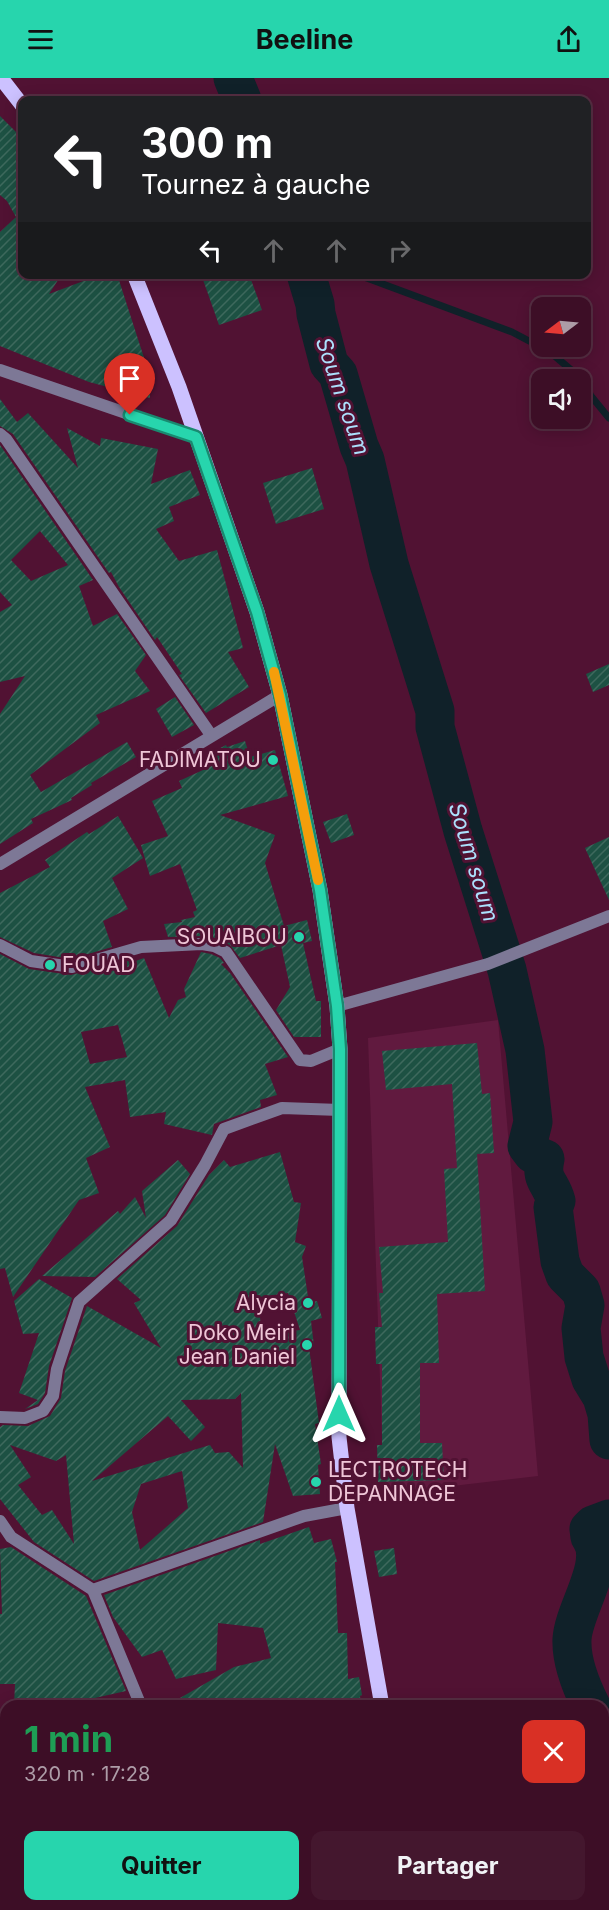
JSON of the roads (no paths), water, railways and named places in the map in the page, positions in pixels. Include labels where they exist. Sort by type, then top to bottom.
[{"type":"main road","points":[[1,78],[18,100]]},
{"type":"main road","points":[[136,279],[179,387],[257,612],[280,695],[320,890],[337,1006],[340,1049],[339,1437],[347,1508],[381,1700]]},
{"type":"street","points":[[0,370],[196,437]]},
{"type":"street","points":[[0,434],[6,439],[164,664],[211,735]]},
{"type":"street","points":[[0,864],[280,695]]},
{"type":"street","points":[[337,1006],[488,964],[609,916]]},
{"type":"street","points":[[0,945],[31,961],[72,967],[141,947],[202,944],[214,946],[226,952],[300,1060],[311,1061],[340,1049]]},
{"type":"street","points":[[0,1417],[25,1418],[43,1411],[53,1396],[57,1370],[79,1302],[171,1220],[224,1129],[282,1108],[340,1110]]},
{"type":"street","points":[[93,1590],[304,1516],[347,1508]]},
{"type":"street","points":[[0,1521],[11,1537],[93,1590],[139,1700]]},
{"type":"waterway","name":"Soum soum","points":[[233,78],[240,96]]},
{"type":"waterway","name":"Soum soum","points":[[308,279],[329,364],[338,374],[365,460],[389,564],[435,711],[435,727],[463,831],[507,970],[525,1050],[533,1122],[527,1146],[533,1154],[545,1159],[545,1177],[556,1201],[553,1207],[560,1261],[565,1275],[581,1291],[585,1305],[581,1328],[584,1357],[591,1379],[602,1397],[607,1414],[609,1440]]},
{"type":"waterway","points":[[369,279],[512,332],[550,352],[583,380],[591,396],[609,418]]},
{"type":"waterway","name":"Soum soum","points":[[588,1700],[577,1673],[572,1639],[593,1572],[595,1547],[589,1529],[609,1519]]},
{"type":"place","name":"FADIMATOU","points":[[273,760]]},
{"type":"place","name":"SOUAIBOU","points":[[299,937]]},
{"type":"place","name":"FOUAD","points":[[50,965]]},
{"type":"place","name":"Alycia","points":[[308,1303]]},
{"type":"place","name":"Doko Meiri Jean Daniel","points":[[307,1345]]},
{"type":"place","name":"LECTROTECH DEPANNAGE","points":[[316,1482]]}]
